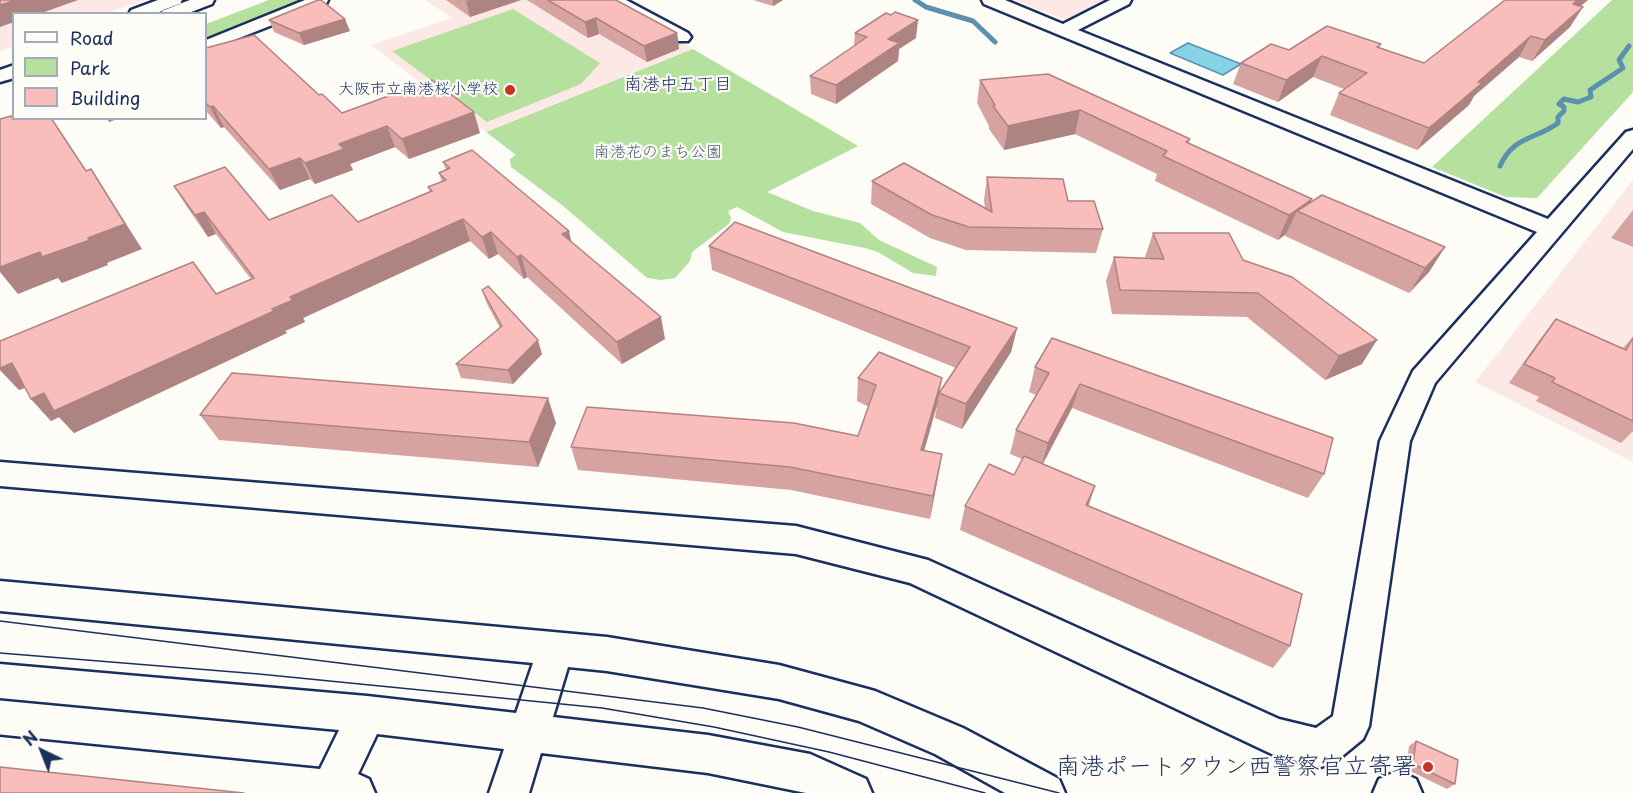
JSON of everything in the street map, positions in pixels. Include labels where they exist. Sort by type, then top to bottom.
[{"type":"street","points":[[142,12],[174,0]]},
{"type":"street","points":[[174,12],[206,0]]},
{"type":"street","points":[[207,46],[320,0]]},
{"type":"street","points":[[613,0],[682,37]]},
{"type":"street","points":[[990,0],[1551,229]]},
{"type":"street","points":[[1064,30],[1123,0]]},
{"type":"street","points":[[0,474],[796,540],[916,570],[1276,737],[1322,748],[1350,726],[1395,441],[1423,378],[1633,136]]},
{"type":"street","points":[[0,596],[607,654],[779,682],[862,704],[949,741],[1045,793]]},
{"type":"street","points":[[508,793],[556,649]]},
{"type":"street","points":[[0,681],[367,714],[708,754],[810,774],[852,793]]},
{"type":"street","points":[[0,757],[338,792],[367,714]]},
{"type":"street","points":[[1393,793],[1402,793]]},
{"type":"shaded area","points":[[0,0],[145,0],[110,12],[12,12],[12,47],[0,51]]},
{"type":"shaded area","name":"大阪市立南港桜小学校","points":[[425,0],[604,0],[693,49],[486,132],[371,45],[452,18]]},
{"type":"shaded area","points":[[1015,0],[1115,0],[1070,22]]},
{"type":"shaded area","points":[[1633,180],[1633,462],[1475,382]]},
{"type":"green space","points":[[269,0],[311,0],[207,42],[207,24]]},
{"type":"green space","points":[[1612,0],[1633,0],[1633,92],[1537,198],[1506,197],[1432,167]]},
{"type":"green space","points":[[513,9],[600,63],[581,84],[487,122],[392,51]]},
{"type":"green space","name":"南港花のまち公園","points":[[693,49],[858,146],[767,192],[813,211],[860,223],[879,240],[937,267],[936,276],[913,273],[878,252],[865,248],[783,232],[737,207],[728,211],[731,218],[729,224],[692,252],[690,261],[675,278],[661,280],[647,278],[562,205],[511,167],[510,159],[516,155],[486,132]]},
{"type":"water","points":[[1188,43],[1241,64],[1223,75],[1170,53]]},
{"type":"building","points":[[0,0],[16,0],[0,5]]},
{"type":"building","points":[[318,0],[345,19],[299,33],[269,20]]},
{"type":"building","points":[[548,0],[616,0],[677,33],[644,46],[596,18],[585,22]]},
{"type":"building","points":[[1505,0],[1577,0],[1573,4],[1583,7],[1545,40],[1531,36],[1478,82],[1482,83],[1429,128],[1339,93],[1367,73],[1322,56],[1286,80],[1241,63],[1271,44],[1289,50],[1327,26],[1381,44],[1377,47],[1424,63]]},
{"type":"building","points":[[895,12],[918,20],[888,39],[899,43],[836,85],[810,76],[867,37],[855,33],[886,13],[891,15]]},
{"type":"building","points":[[254,35],[342,113],[432,80],[474,112],[402,139],[387,126],[339,144],[344,149],[305,163],[300,158],[269,169],[213,106],[210,107],[207,104],[207,48]]},
{"type":"building","points":[[1048,74],[1190,139],[1186,142],[1312,199],[1289,215],[1163,156],[1167,151],[1080,110],[1008,126],[993,106],[995,105],[980,80]]},
{"type":"building","points":[[11,116],[12,120],[52,120],[86,171],[91,169],[125,224],[88,238],[90,240],[42,257],[40,252],[0,267],[0,119]]},
{"type":"building","points":[[472,150],[569,231],[562,234],[661,317],[617,342],[521,255],[517,257],[491,232],[482,237],[463,219],[290,297],[293,300],[272,309],[274,311],[54,411],[44,393],[31,399],[12,363],[0,368],[0,341],[193,262],[216,294],[254,278],[204,212],[195,215],[174,186],[225,167],[269,220],[332,195],[358,222],[432,191],[428,187],[446,180],[439,173],[450,168],[443,162]]},
{"type":"building","points":[[904,163],[992,212],[987,177],[1063,179],[1068,201],[1094,201],[1103,229],[969,227],[932,215],[872,181]]},
{"type":"building","points":[[1322,195],[1445,247],[1425,268],[1297,211]]},
{"type":"building","points":[[735,222],[1017,328],[966,404],[939,393],[970,347],[709,246]]},
{"type":"building","points":[[1153,233],[1229,233],[1243,260],[1292,277],[1377,340],[1339,356],[1258,293],[1120,290],[1114,257],[1164,259]]},
{"type":"building","points":[[488,286],[538,340],[508,370],[456,364],[502,326],[482,290]]},
{"type":"building","points":[[1556,319],[1626,350],[1633,338],[1633,421],[1552,382],[1555,378],[1524,364]]},
{"type":"building","points":[[1052,338],[1333,438],[1324,474],[1080,384],[1048,443],[1016,430],[1049,373],[1035,367]]},
{"type":"building","points":[[879,352],[942,378],[921,450],[942,454],[933,496],[790,467],[571,447],[587,407],[794,423],[858,436],[876,385],[858,378]]},
{"type":"building","points":[[232,373],[548,398],[529,442],[200,415]]},
{"type":"building","points":[[1024,456],[1095,486],[1086,505],[1302,594],[1290,646],[965,506],[989,464],[1014,475]]},
{"type":"building","points":[[1416,741],[1458,760],[1455,784],[1413,764]]},
{"type":"building","points":[[0,767],[244,793],[0,793]]},
{"type":"waterway","points":[[915,0],[926,7],[973,21],[995,42]]},
{"type":"waterway","points":[[1500,166],[1511,149],[1558,123],[1558,117],[1564,111],[1564,107],[1559,104],[1564,99],[1578,102],[1591,97],[1590,90],[1623,68],[1619,60],[1629,46]]},
{"type":"tram line","points":[[0,621],[703,708],[798,727],[1059,793]]},
{"type":"tram line","points":[[0,653],[259,674],[602,708],[714,727],[829,752],[985,793]]},
{"type":"place","name":"大阪市立南港桜小学校","points":[[510,90]]},
{"type":"place","name":"南港ポートタウン西警察官立寄署","points":[[1428,767]]},
{"type":"district","name":"南港中五丁目","points":[[678,85]]}]
